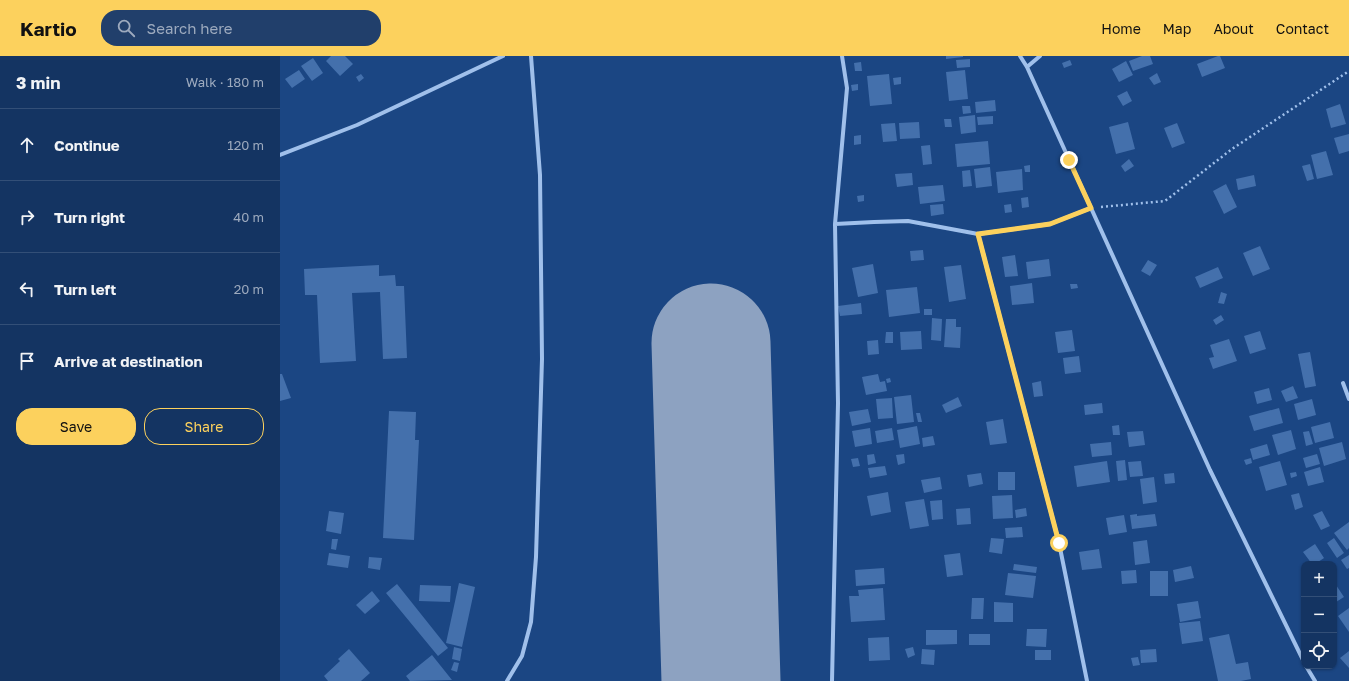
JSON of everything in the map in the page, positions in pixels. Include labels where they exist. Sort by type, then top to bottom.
[{"type":"street","points":[[280,155],[357,125],[503,56]]},
{"type":"street","points":[[507,681],[522,656],[531,622],[536,549],[542,359],[541,223],[540,175],[530,56]]},
{"type":"street","points":[[832,681],[838,403],[835,224],[847,88],[842,56]]},
{"type":"street","points":[[1020,56],[1027,67],[1210,470],[1301,656]]},
{"type":"street","points":[[1027,67],[1040,56]]},
{"type":"street","points":[[835,224],[908,221],[978,234],[1050,224],[1091,208]]},
{"type":"street","points":[[978,234],[1059,543],[1087,681]]},
{"type":"street","points":[[1343,383],[1349,399]]},
{"type":"street","points":[[1308,669],[1315,681]]},
{"type":"path","points":[[1091,208],[1165,201],[1232,149],[1349,70]]},
{"type":"building","points":[[331,56],[345,56],[353,64],[340,76],[326,61]]},
{"type":"building","points":[[946,56],[963,56],[963,57],[946,59]]},
{"type":"building","points":[[1142,56],[1150,56],[1153,64],[1133,71],[1129,61]]},
{"type":"building","points":[[1220,56],[1225,68],[1202,77],[1197,64]]},
{"type":"building","points":[[313,58],[323,73],[312,81],[301,66]]},
{"type":"building","points":[[970,59],[970,67],[957,68],[956,60]]},
{"type":"building","points":[[1070,60],[1072,65],[1064,68],[1062,63]]},
{"type":"building","points":[[1126,61],[1133,75],[1119,82],[1112,69]]},
{"type":"building","points":[[861,62],[862,71],[855,71],[854,63]]},
{"type":"building","points":[[299,70],[305,79],[292,88],[285,79]]},
{"type":"building","points":[[965,70],[968,99],[949,101],[946,72]]},
{"type":"building","points":[[1157,73],[1161,82],[1154,85],[1149,78]]},
{"type":"building","points":[[361,74],[364,78],[359,82],[356,77]]},
{"type":"building","points":[[889,74],[892,104],[870,106],[867,76]]},
{"type":"building","points":[[901,77],[901,84],[894,85],[893,78]]},
{"type":"building","points":[[858,84],[858,90],[852,91],[851,85]]},
{"type":"building","points":[[1127,91],[1132,101],[1123,106],[1117,96]]},
{"type":"building","points":[[995,100],[996,111],[976,113],[975,102]]},
{"type":"building","points":[[1340,104],[1346,124],[1331,128],[1326,109]]},
{"type":"building","points":[[962,106],[970,106],[971,113],[963,114]]},
{"type":"building","points":[[975,115],[976,132],[961,134],[959,117]]},
{"type":"building","points":[[993,116],[993,124],[978,125],[977,117]]},
{"type":"building","points":[[944,119],[951,119],[952,127],[945,127]]},
{"type":"building","points":[[919,122],[920,138],[900,139],[899,123]]},
{"type":"building","points":[[1128,122],[1135,149],[1116,154],[1109,127]]},
{"type":"building","points":[[895,123],[897,141],[883,142],[881,124]]},
{"type":"building","points":[[1177,123],[1185,143],[1172,148],[1164,128]]},
{"type":"building","points":[[1349,134],[1349,151],[1339,154],[1334,138]]},
{"type":"building","points":[[861,135],[861,144],[854,145],[854,136]]},
{"type":"building","points":[[988,141],[990,164],[957,167],[955,144]]},
{"type":"building","points":[[930,145],[932,164],[923,165],[921,146]]},
{"type":"building","points":[[1326,151],[1333,175],[1317,179],[1311,155]]},
{"type":"building","points":[[1129,159],[1134,166],[1125,172],[1121,166]]},
{"type":"building","points":[[1310,164],[1314,179],[1307,181],[1302,166]]},
{"type":"building","points":[[1030,165],[1030,172],[1025,172],[1024,166]]},
{"type":"building","points":[[990,167],[992,186],[976,188],[974,169]]},
{"type":"building","points":[[1022,169],[1023,190],[998,193],[996,172]]},
{"type":"building","points":[[970,170],[972,186],[963,187],[962,171]]},
{"type":"building","points":[[912,173],[913,185],[897,187],[895,174]]},
{"type":"building","points":[[1254,175],[1256,186],[1238,190],[1236,179]]},
{"type":"building","points":[[1226,184],[1237,207],[1224,214],[1213,191]]},
{"type":"building","points":[[943,185],[945,201],[920,204],[918,187]]},
{"type":"building","points":[[864,195],[864,201],[858,202],[857,196]]},
{"type":"building","points":[[1028,197],[1029,207],[1022,208],[1021,198]]},
{"type":"building","points":[[943,204],[944,214],[931,216],[930,205]]},
{"type":"building","points":[[1011,204],[1012,212],[1005,213],[1004,205]]},
{"type":"building","points":[[1260,246],[1270,269],[1253,276],[1243,253]]},
{"type":"building","points":[[923,250],[924,260],[911,261],[910,251]]},
{"type":"building","points":[[1015,255],[1018,276],[1005,277],[1002,257]]},
{"type":"building","points":[[1049,259],[1051,276],[1028,279],[1026,262]]},
{"type":"building","points":[[1148,260],[1157,265],[1150,276],[1141,271]]},
{"type":"building","points":[[873,264],[878,293],[858,297],[852,268]]},
{"type":"building","points":[[379,265],[379,276],[395,275],[396,286],[404,286],[407,358],[383,359],[380,292],[352,293],[356,361],[320,363],[317,295],[305,295],[304,269]]},
{"type":"building","points":[[961,265],[966,299],[949,302],[944,267]]},
{"type":"building","points":[[1218,267],[1223,278],[1200,288],[1195,277]]},
{"type":"building","points":[[1032,283],[1034,303],[1012,305],[1010,286]]},
{"type":"building","points":[[1070,284],[1077,284],[1078,288],[1071,289]]},
{"type":"building","points":[[917,287],[920,313],[889,317],[886,290]]},
{"type":"building","points":[[1221,292],[1227,294],[1224,304],[1218,303]]},
{"type":"building","points":[[861,303],[862,314],[840,316],[838,306]]},
{"type":"building","points":[[924,309],[932,309],[932,315],[924,315]]},
{"type":"building","points":[[1221,315],[1224,320],[1216,325],[1213,320]]},
{"type":"building","points":[[932,318],[942,319],[941,341],[931,340]]},
{"type":"building","points":[[946,319],[956,319],[956,327],[961,327],[960,348],[944,347]]},
{"type":"building","points":[[1072,330],[1075,351],[1058,353],[1055,332]]},
{"type":"building","points":[[921,331],[922,349],[901,350],[900,332]]},
{"type":"building","points":[[1260,331],[1266,349],[1250,354],[1244,336]]},
{"type":"building","points":[[886,332],[893,332],[893,343],[885,343]]},
{"type":"building","points":[[1229,339],[1237,361],[1213,369],[1209,358],[1214,357],[1210,345]]},
{"type":"building","points":[[878,340],[879,354],[868,355],[867,341]]},
{"type":"building","points":[[1310,352],[1316,386],[1305,388],[1298,354]]},
{"type":"building","points":[[1079,356],[1081,372],[1065,374],[1063,358]]},
{"type":"building","points":[[280,374],[282,374],[291,398],[280,401]]},
{"type":"building","points":[[878,374],[880,382],[885,381],[887,391],[866,395],[862,377]]},
{"type":"building","points":[[890,378],[891,382],[887,383],[886,379]]},
{"type":"building","points":[[1041,381],[1043,396],[1034,397],[1032,383]]},
{"type":"building","points":[[1293,386],[1298,398],[1286,402],[1281,391]]},
{"type":"building","points":[[1269,388],[1272,400],[1257,404],[1254,392]]},
{"type":"building","points":[[911,395],[914,422],[897,424],[894,397]]},
{"type":"building","points":[[958,397],[962,406],[946,413],[942,405]]},
{"type":"building","points":[[892,398],[893,418],[878,419],[876,399]]},
{"type":"building","points":[[1312,399],[1316,415],[1298,420],[1294,404]]},
{"type":"building","points":[[1102,403],[1103,413],[1085,415],[1084,405]]},
{"type":"building","points":[[1279,408],[1283,423],[1254,431],[1249,416]]},
{"type":"building","points":[[868,409],[871,422],[852,426],[849,412]]},
{"type":"building","points":[[389,411],[416,412],[415,440],[419,440],[414,540],[383,538]]},
{"type":"building","points":[[916,413],[920,413],[922,422],[918,422]]},
{"type":"building","points":[[1003,419],[1007,443],[990,445],[986,422]]},
{"type":"building","points":[[1330,422],[1334,438],[1315,443],[1311,427]]},
{"type":"building","points":[[1119,425],[1120,435],[1113,435],[1112,426]]},
{"type":"building","points":[[917,426],[920,444],[900,448],[897,430]]},
{"type":"building","points":[[870,428],[872,444],[855,447],[852,431]]},
{"type":"building","points":[[892,428],[894,440],[877,443],[875,431]]},
{"type":"building","points":[[1291,430],[1296,449],[1278,455],[1272,435]]},
{"type":"building","points":[[1143,431],[1145,445],[1129,447],[1127,432]]},
{"type":"building","points":[[1309,431],[1313,444],[1306,446],[1303,432]]},
{"type":"building","points":[[933,436],[935,445],[923,447],[922,438]]},
{"type":"building","points":[[1111,442],[1112,455],[1092,457],[1090,444]]},
{"type":"building","points":[[1342,442],[1346,459],[1324,466],[1319,448]]},
{"type":"building","points":[[1267,444],[1270,455],[1253,460],[1250,449]]},
{"type":"building","points":[[874,454],[876,463],[868,465],[867,455]]},
{"type":"building","points":[[904,454],[905,463],[898,465],[896,455]]},
{"type":"building","points":[[1317,454],[1320,464],[1306,468],[1303,458]]},
{"type":"building","points":[[858,458],[860,466],[853,467],[851,459]]},
{"type":"building","points":[[1251,458],[1252,463],[1246,465],[1244,460]]},
{"type":"building","points":[[1125,460],[1127,480],[1118,481],[1116,461]]},
{"type":"building","points":[[1107,461],[1110,482],[1077,487],[1074,466]]},
{"type":"building","points":[[1141,461],[1143,476],[1130,477],[1128,462]]},
{"type":"building","points":[[1280,461],[1287,485],[1266,491],[1259,467]]},
{"type":"building","points":[[885,466],[887,475],[870,478],[868,468]]},
{"type":"building","points":[[1320,467],[1324,482],[1308,486],[1304,472]]},
{"type":"building","points":[[998,472],[1015,472],[1015,490],[998,490]]},
{"type":"building","points":[[1296,472],[1297,476],[1291,478],[1290,473]]},
{"type":"building","points":[[981,473],[983,484],[969,487],[967,475]]},
{"type":"building","points":[[1174,473],[1175,483],[1165,484],[1164,474]]},
{"type":"building","points":[[940,477],[942,489],[924,493],[921,480]]},
{"type":"building","points":[[1154,477],[1157,502],[1143,504],[1140,479]]},
{"type":"building","points":[[888,492],[891,512],[871,516],[867,496]]},
{"type":"building","points":[[1299,493],[1303,507],[1295,510],[1291,495]]},
{"type":"building","points":[[1012,495],[1013,518],[993,519],[992,496]]},
{"type":"building","points":[[924,499],[929,526],[910,529],[905,502]]},
{"type":"building","points":[[942,500],[943,519],[932,520],[930,501]]},
{"type":"building","points":[[970,508],[971,524],[957,525],[956,509]]},
{"type":"building","points":[[1026,508],[1027,516],[1016,518],[1015,510]]},
{"type":"building","points":[[329,511],[344,513],[341,534],[326,531]]},
{"type":"building","points":[[1322,511],[1330,526],[1321,530],[1313,515]]},
{"type":"building","points":[[1137,514],[1137,516],[1155,514],[1157,526],[1132,529],[1130,515]]},
{"type":"building","points":[[1124,515],[1127,532],[1109,535],[1106,518]]},
{"type":"building","points":[[1349,522],[1349,548],[1347,550],[1334,533]]},
{"type":"building","points":[[1022,527],[1023,537],[1006,538],[1005,528]]},
{"type":"building","points":[[991,538],[1004,539],[1002,554],[989,552]]},
{"type":"building","points":[[1334,538],[1344,553],[1337,558],[1327,543]]},
{"type":"building","points":[[332,539],[338,539],[336,550],[331,549]]},
{"type":"building","points":[[1147,540],[1150,563],[1135,565],[1133,542]]},
{"type":"building","points":[[1315,544],[1324,558],[1320,561],[1310,561],[1303,552]]},
{"type":"building","points":[[1099,549],[1102,568],[1082,570],[1079,552]]},
{"type":"building","points":[[329,553],[350,556],[348,568],[327,565]]},
{"type":"building","points":[[960,553],[963,575],[947,577],[944,555]]},
{"type":"building","points":[[1349,555],[1349,568],[1347,569],[1341,560]]},
{"type":"building","points":[[369,557],[382,558],[380,570],[368,568]]},
{"type":"building","points":[[1014,564],[1037,567],[1036,573],[1013,570]]},
{"type":"building","points":[[1191,566],[1194,578],[1175,582],[1173,570]]},
{"type":"building","points":[[884,568],[885,584],[856,586],[855,570]]},
{"type":"building","points":[[1136,570],[1137,583],[1122,584],[1121,571]]},
{"type":"building","points":[[1150,571],[1168,571],[1168,596],[1150,596]]},
{"type":"building","points":[[1008,573],[1036,576],[1033,598],[1005,595]]},
{"type":"building","points":[[459,583],[475,587],[462,647],[446,643]]},
{"type":"building","points":[[397,584],[448,648],[438,656],[386,593]]},
{"type":"building","points":[[420,585],[451,586],[450,602],[419,601]]},
{"type":"building","points":[[1337,586],[1344,597],[1337,601]]},
{"type":"building","points":[[883,588],[885,620],[851,622],[849,596],[859,596],[858,590]]},
{"type":"building","points":[[372,591],[380,601],[365,614],[356,605]]},
{"type":"building","points":[[972,598],[984,598],[983,619],[971,619]]},
{"type":"building","points":[[1198,601],[1201,618],[1180,622],[1177,604]]},
{"type":"building","points":[[994,602],[1013,603],[1013,622],[994,622]]},
{"type":"building","points":[[1349,608],[1349,632],[1338,616]]},
{"type":"building","points":[[1200,621],[1203,641],[1182,644],[1179,623]]},
{"type":"building","points":[[1027,629],[1047,629],[1046,647],[1026,646]]},
{"type":"building","points":[[926,630],[957,630],[957,644],[926,645]]},
{"type":"building","points":[[969,634],[990,634],[990,645],[969,645]]},
{"type":"building","points":[[1229,634],[1236,664],[1248,662],[1251,679],[1241,681],[1218,681],[1209,638]]},
{"type":"building","points":[[889,637],[890,660],[869,661],[868,638]]},
{"type":"building","points":[[454,647],[462,649],[460,661],[452,659]]},
{"type":"building","points":[[913,647],[915,655],[908,658],[905,649]]},
{"type":"building","points":[[349,649],[370,673],[361,681],[328,681],[324,676],[340,661],[338,659]]},
{"type":"building","points":[[922,649],[935,650],[934,665],[921,664]]},
{"type":"building","points":[[1156,649],[1157,662],[1141,663],[1140,650]]},
{"type":"building","points":[[1035,650],[1051,650],[1051,660],[1035,660]]},
{"type":"building","points":[[1349,651],[1349,668],[1340,658]]},
{"type":"building","points":[[432,655],[452,680],[410,681],[406,676]]},
{"type":"building","points":[[1138,657],[1140,665],[1133,666],[1131,658]]},
{"type":"building","points":[[454,662],[459,663],[457,672],[451,670]]},
{"type":"runway","points":[[711,343],[721,681]]},
{"type":"route","points":[[1059,543],[978,234],[1050,224],[1091,208],[1069,160]]}]
